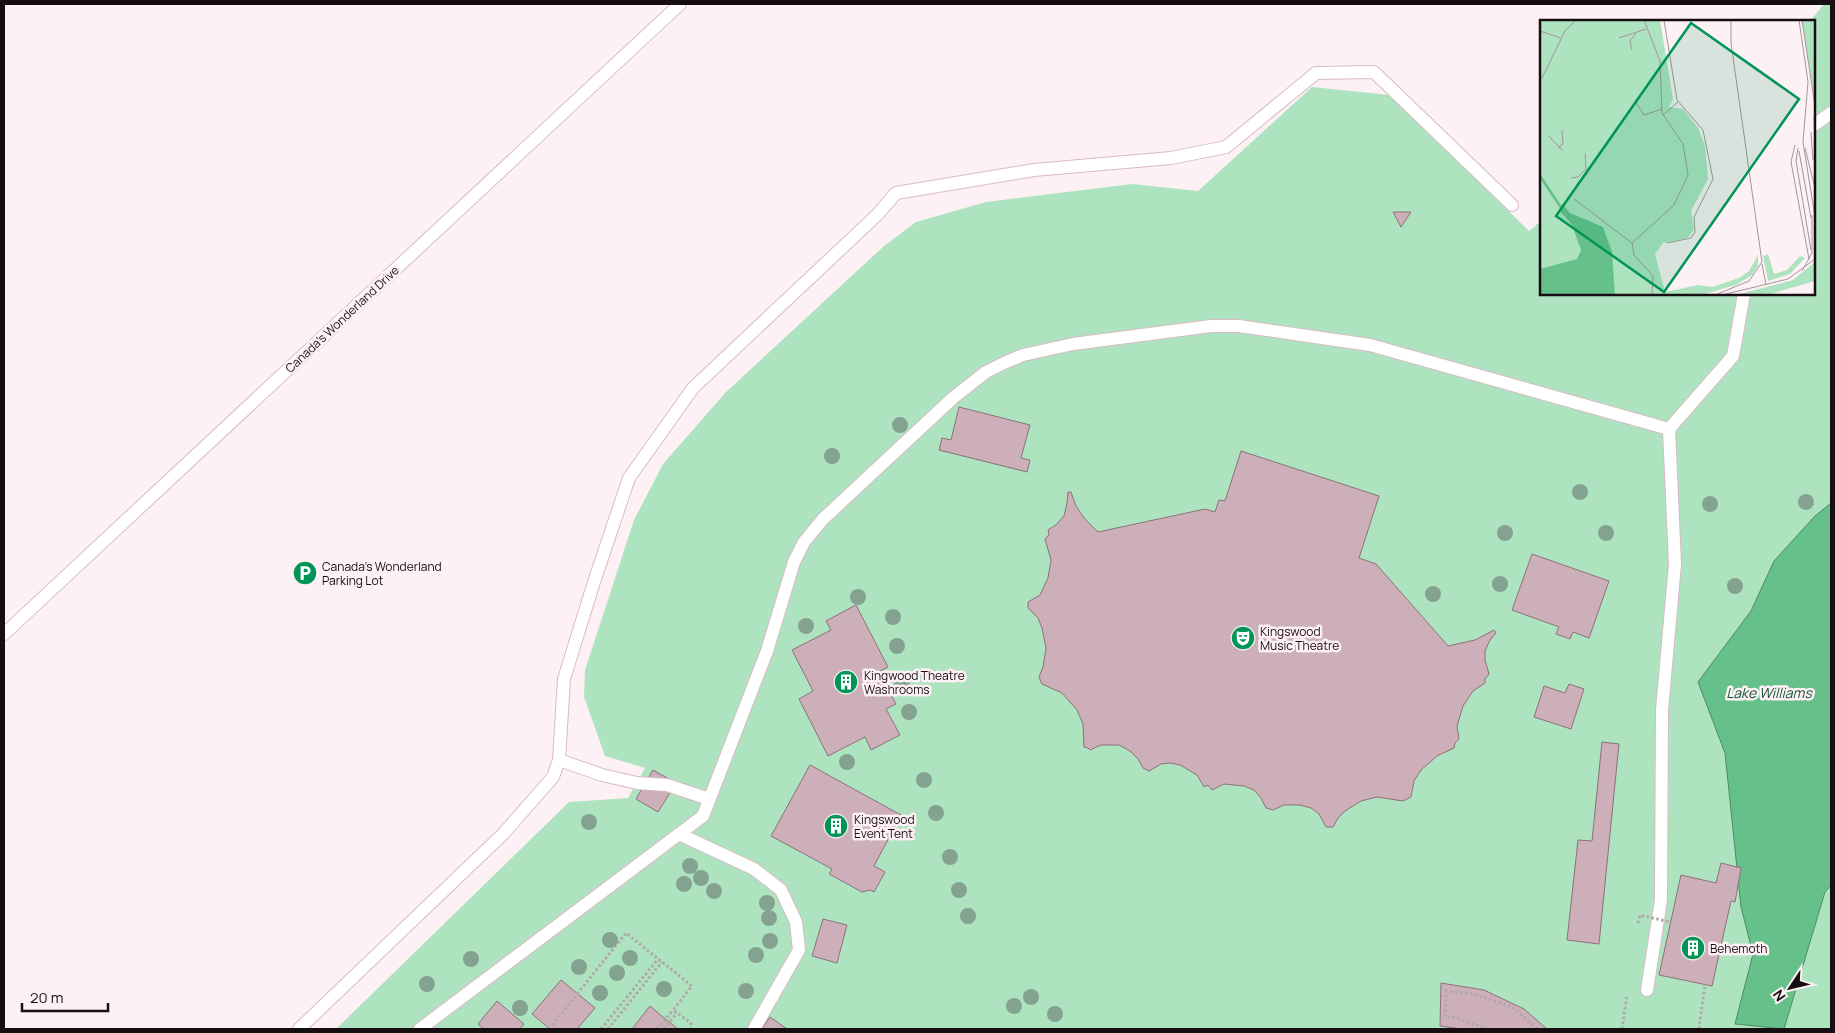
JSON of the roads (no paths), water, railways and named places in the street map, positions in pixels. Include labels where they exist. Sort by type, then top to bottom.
[{"type":"lane","name":"Canada's Wonderland Drive","points":[[4,634],[680,4]]},
{"type":"lane","points":[[299,1029],[503,834],[553,777],[559,760],[564,679],[629,478],[692,388],[871,220],[896,193],[1034,170],[1171,158],[1226,147],[1316,74],[1374,72],[1512,204]]},
{"type":"lane","points":[[1815,124],[1831,113]]},
{"type":"lane","points":[[1647,990],[1661,900],[1662,710],[1675,564],[1669,429],[1733,356],[1744,295]]},
{"type":"lane","points":[[420,1029],[703,816],[768,651],[794,562],[804,542],[823,519],[954,397],[986,372],[1023,354],[1073,344],[1210,326],[1239,326],[1370,345],[1669,429]]},
{"type":"lane","points":[[559,760],[602,775],[637,783],[666,785],[709,799]]},
{"type":"lane","points":[[679,834],[754,869],[781,890],[796,922],[799,950],[754,1029]]},
{"type":"water","name":"Lake Williams","points":[[1831,503],[1831,886],[1825,892],[1784,1029],[1735,1024],[1753,954],[1741,907],[1725,753],[1698,682],[1751,611],[1774,561],[1815,516]]},
{"type":"place","name":"Canada's Wonderland Parking Lot","points":[[305,573]]},
{"type":"place","name":"Kingswood Music Theatre","points":[[1243,638]]},
{"type":"place","name":"Kingwood Theatre Washrooms","points":[[846,682]]},
{"type":"place","name":"Kingswood Event Tent","points":[[836,826]]},
{"type":"place","name":"Behemoth","points":[[1693,948]]}]
